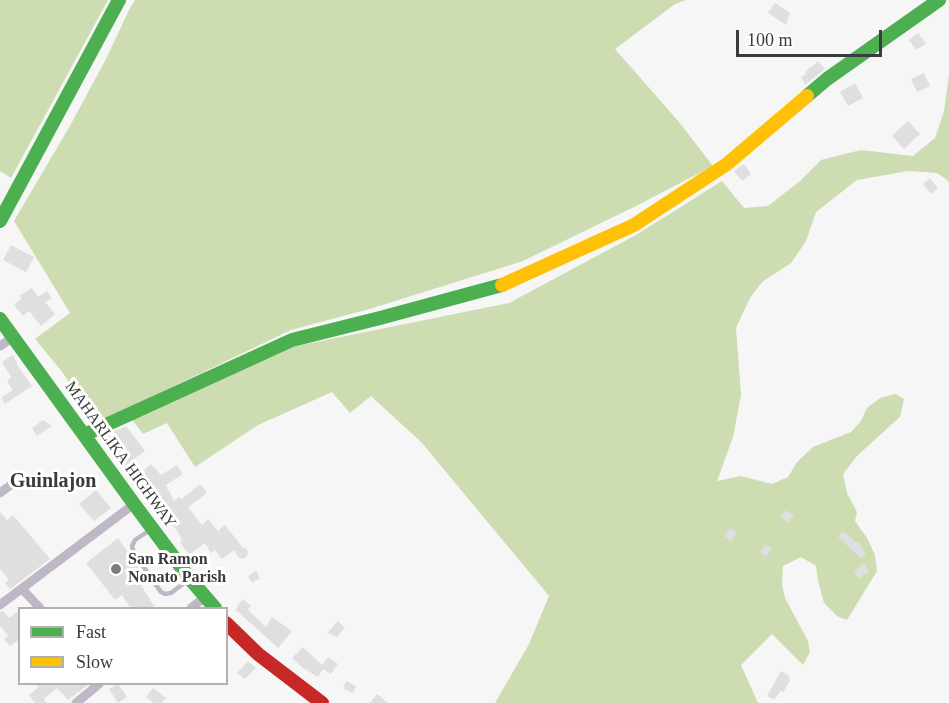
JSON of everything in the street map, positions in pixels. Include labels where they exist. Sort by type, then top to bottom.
[{"type":"main road","points":[[0,221],[119,0]]},
{"type":"main road","points":[[84,435],[292,340],[497,287],[634,225],[728,164],[827,79],[939,0]]},
{"type":"main road","name":"MAHARLIKA HIGHWAY","points":[[0,319],[134,504],[213,607]]},
{"type":"main road","points":[[228,625],[258,654],[322,703]]},
{"type":"street","points":[[0,346],[13,337]]},
{"type":"street","points":[[0,493],[12,484]]},
{"type":"street","points":[[0,605],[134,504]]},
{"type":"street","points":[[22,589],[38,607]]},
{"type":"street","points":[[193,607],[205,597]]},
{"type":"street","points":[[76,703],[98,685]]},
{"type":"lane","points":[[152,528],[135,540],[132,546],[134,553],[161,592],[171,593],[190,579]]},
{"type":"green space","points":[[0,0],[108,0],[11,178],[0,171]]},
{"type":"green space","points":[[135,0],[686,0],[675,4],[615,49],[679,122],[713,166],[523,261],[373,308],[291,330],[95,424],[63,373],[35,339],[70,313],[14,221],[71,124]]},
{"type":"green space","points":[[949,75],[949,182],[937,173],[908,171],[857,180],[816,212],[806,241],[791,263],[762,282],[750,298],[736,328],[741,395],[733,437],[717,481],[741,476],[772,484],[788,477],[797,462],[813,447],[851,432],[861,421],[867,408],[880,398],[895,394],[904,399],[900,417],[857,456],[843,474],[847,493],[857,512],[855,521],[875,555],[877,571],[847,620],[837,616],[824,603],[816,566],[801,557],[783,566],[782,585],[785,598],[808,641],[810,652],[803,665],[772,634],[741,665],[758,703],[495,703],[529,644],[549,596],[422,443],[371,396],[350,413],[332,392],[258,425],[195,467],[167,423],[143,434],[131,418],[296,346],[509,303],[636,235],[722,181],[744,208],[768,206],[800,181],[821,160],[861,150],[913,156],[935,138],[944,111]]},
{"type":"building","points":[[775,3],[790,13],[786,25],[768,13]]},
{"type":"building","points":[[918,33],[926,44],[916,50],[909,40]]},
{"type":"building","points":[[818,61],[825,69],[805,85],[801,77]]},
{"type":"building","points":[[924,73],[930,86],[917,92],[911,79]]},
{"type":"building","points":[[855,83],[863,98],[848,106],[840,92]]},
{"type":"building","points":[[908,121],[920,134],[904,149],[892,136]]},
{"type":"building","points":[[744,164],[751,174],[742,181],[734,171]]},
{"type":"building","points":[[930,178],[938,188],[931,194],[923,184]]},
{"type":"building","points":[[11,245],[34,257],[26,272],[3,260]]},
{"type":"building","points":[[32,288],[38,297],[47,291],[52,298],[45,302],[55,314],[41,326],[29,311],[23,316],[14,305],[22,298],[19,296]]},
{"type":"building","points":[[13,355],[32,386],[5,404],[1,398],[13,390],[7,381],[11,377],[2,362]]},
{"type":"building","points":[[43,420],[52,426],[37,436],[32,428]]},
{"type":"building","points":[[126,426],[145,451],[123,467],[103,439]]},
{"type":"building","points":[[151,464],[161,475],[177,465],[183,474],[166,485],[174,501],[179,497],[182,499],[200,484],[207,493],[188,507],[202,525],[208,519],[218,531],[225,525],[243,548],[246,548],[247,556],[243,559],[238,557],[234,550],[222,559],[215,550],[211,553],[205,543],[189,555],[180,542],[182,540],[176,529],[152,503],[162,497],[148,483],[140,490],[135,480]]},
{"type":"building","points":[[96,490],[111,508],[94,521],[79,504]]},
{"type":"building","points":[[786,510],[794,516],[788,523],[780,517]]},
{"type":"building","points":[[0,512],[7,520],[13,515],[50,559],[10,589],[5,583],[9,580],[0,569]]},
{"type":"building","points":[[730,528],[737,532],[731,541],[724,536]]},
{"type":"building","points":[[843,531],[857,543],[859,542],[866,555],[860,558],[838,537]]},
{"type":"building","name":"San Ramon Nonato Parish","points":[[118,538],[145,577],[139,582],[155,607],[130,607],[122,595],[115,600],[86,563]]},
{"type":"building","points":[[766,544],[772,549],[766,557],[760,552]]},
{"type":"building","points":[[864,563],[869,571],[859,579],[854,572]]},
{"type":"building","points":[[256,571],[260,578],[252,583],[248,576]]},
{"type":"building","points":[[243,599],[251,606],[249,611],[266,627],[272,617],[292,631],[278,648],[236,610]]},
{"type":"building","points":[[3,611],[9,618],[18,611],[18,640],[10,646],[4,639],[8,636],[0,626],[0,612]]},
{"type":"building","points":[[338,621],[345,628],[337,637],[327,633]]},
{"type":"building","points":[[303,647],[322,665],[328,657],[338,664],[331,674],[323,669],[318,677],[292,658]]},
{"type":"building","points":[[248,661],[256,668],[245,679],[237,673]]},
{"type":"building","points":[[781,671],[788,675],[790,680],[783,693],[781,690],[774,700],[767,696]]},
{"type":"building","points":[[346,681],[356,686],[353,693],[343,688]]},
{"type":"building","points":[[37,685],[88,685],[68,700],[57,688],[44,699],[46,703],[35,703],[29,695],[39,687]]},
{"type":"building","points":[[119,685],[127,697],[118,703],[109,689]]},
{"type":"building","points":[[153,688],[166,698],[161,703],[154,703],[146,697]]},
{"type":"building","points":[[377,694],[388,703],[370,703]]},
{"type":"traffic: fast","points":[[0,221],[119,0]]},
{"type":"traffic: fast","points":[[807,96],[827,79],[939,0]]},
{"type":"traffic: fast","points":[[84,435],[292,340],[502,285]]},
{"type":"traffic: fast","points":[[0,319],[134,504],[190,579],[214,607]]},
{"type":"traffic: slow","points":[[502,285],[634,225],[727,164],[807,96]]},
{"type":"traffic: jam","points":[[228,625],[258,654],[322,703]]},
{"type":"place","name":"San Ramon Nonato Parish","points":[[116,569]]},
{"type":"district","name":"Guinlajon","points":[[53,482]]}]
